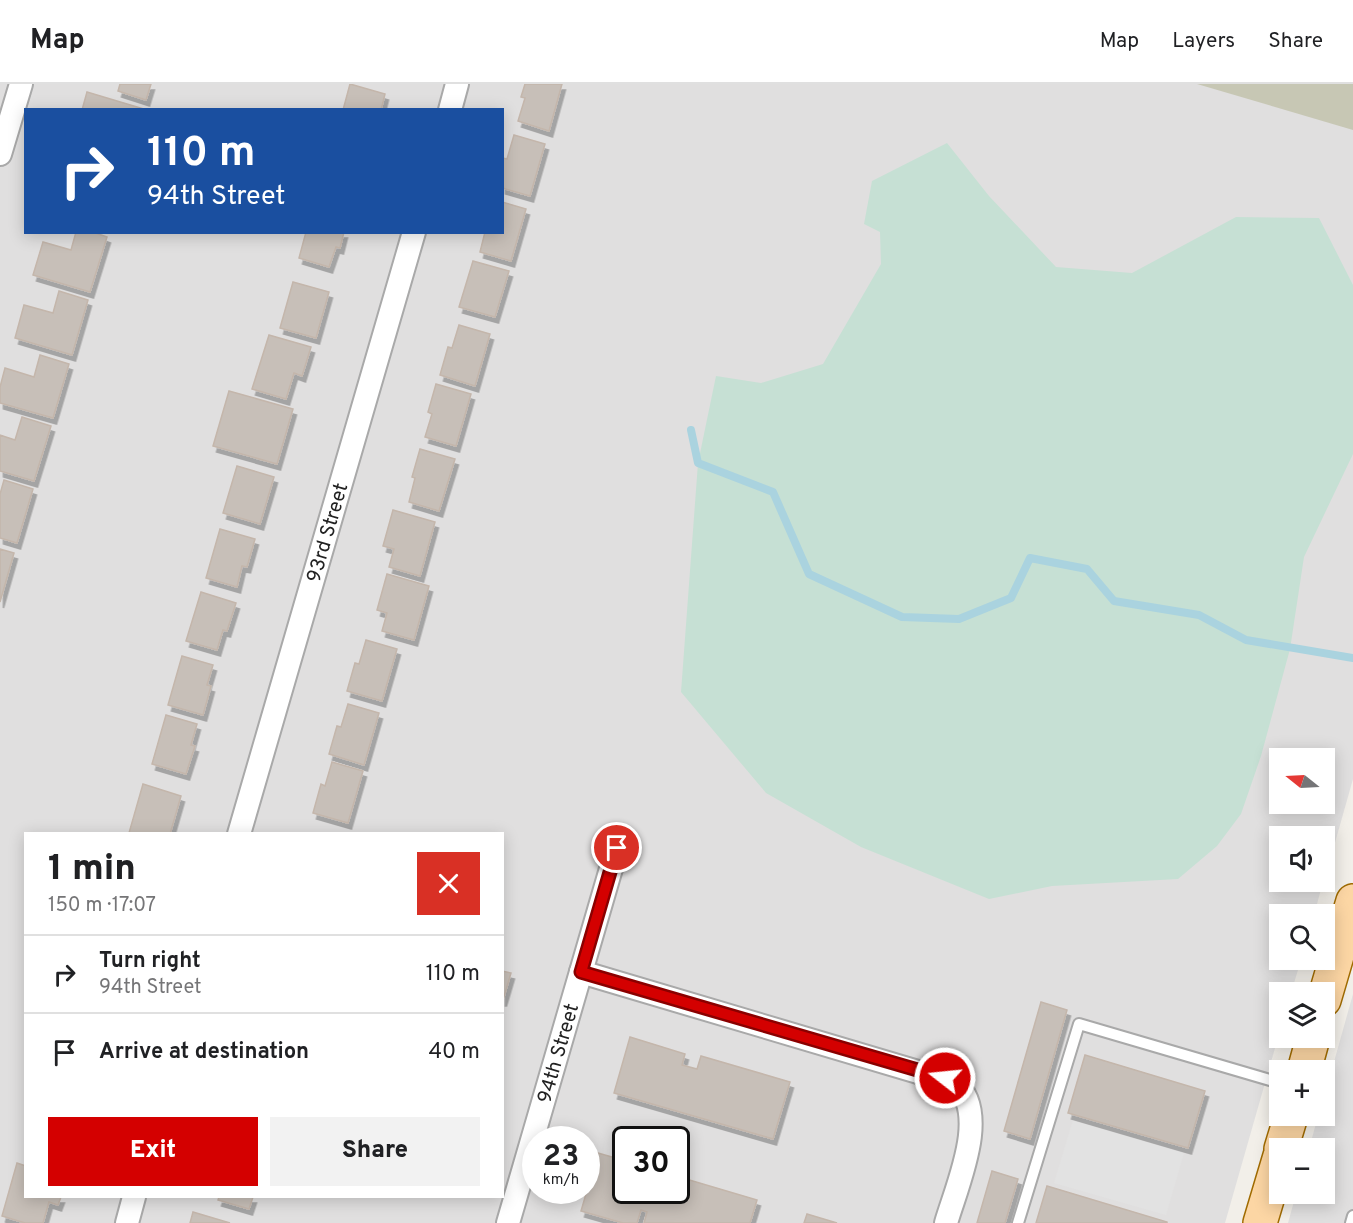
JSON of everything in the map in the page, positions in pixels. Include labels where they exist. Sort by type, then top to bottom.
[{"type":"main road","points":[[1329,982],[1353,901]]},
{"type":"main road","points":[[1260,1223],[1269,1193]]},
{"type":"street","points":[[0,154],[21,84]]},
{"type":"street","points":[[451,108],[457,84]]},
{"type":"street","name":"93rd Street","points":[[240,832],[413,234]]},
{"type":"street","name":"94th Street","points":[[508,1223],[617,848]]},
{"type":"street","points":[[581,972],[945,1078],[955,1083],[970,1102],[973,1120],[947,1220]]},
{"type":"street","points":[[127,1223],[134,1198]]},
{"type":"lane","points":[[1018,1223],[1079,1024],[1269,1080]]},
{"type":"lane","points":[[1351,1223],[1353,1216]]},
{"type":"shaded area","points":[[0,84],[1353,84],[1353,779],[1335,843],[1335,826],[1269,826],[1269,892],[1320,892],[1317,904],[1269,904],[1269,970],[1298,970],[1294,982],[1269,982],[1269,1048],[1275,1048],[1272,1060],[1269,1060],[1269,1069],[1225,1223],[0,1223]]},
{"type":"shaded area","points":[[1197,84],[1353,84],[1353,130]]},
{"type":"shaded area","points":[[947,143],[989,196],[1056,267],[1132,273],[1236,217],[1319,218],[1353,285],[1353,454],[1304,557],[1290,649],[1261,756],[1241,814],[1217,846],[1178,879],[1052,886],[989,899],[861,847],[766,793],[681,692],[698,463],[716,376],[761,383],[823,364],[881,264],[880,232],[864,224],[872,181]]},
{"type":"shaded area","points":[[1353,994],[1353,1223],[1288,1223],[1293,1204],[1335,1204],[1335,1138],[1312,1138],[1315,1126],[1335,1126],[1335,1060]]},
{"type":"shaded area","points":[[1073,1120],[1184,1153],[1166,1215],[1054,1183]]},
{"type":"building","points":[[120,84],[151,84],[146,100],[118,91]]},
{"type":"building","points":[[350,84],[385,94],[382,108],[344,108]]},
{"type":"building","points":[[525,84],[562,84],[549,131],[518,121],[525,98],[521,97]]},
{"type":"building","points":[[87,92],[141,108],[83,108]]},
{"type":"building","points":[[514,135],[545,144],[530,196],[504,189],[504,158],[507,159]]},
{"type":"building","points":[[504,203],[526,209],[511,261],[480,252],[484,234],[504,234]]},
{"type":"building","points":[[75,234],[99,234],[107,237],[90,292],[33,275],[43,242],[71,250]]},
{"type":"building","points":[[305,234],[344,234],[340,248],[336,247],[329,267],[299,258]]},
{"type":"building","points":[[473,261],[509,271],[495,317],[459,307]]},
{"type":"building","points":[[293,282],[329,292],[316,338],[280,328]]},
{"type":"building","points":[[59,291],[88,300],[72,355],[15,338],[24,305],[53,313]]},
{"type":"building","points":[[459,325],[490,334],[475,386],[440,375],[448,347],[452,348]]},
{"type":"building","points":[[269,335],[311,347],[302,376],[294,373],[286,399],[252,389]]},
{"type":"building","points":[[40,355],[69,364],[53,418],[0,403],[0,387],[5,368],[34,377]]},
{"type":"building","points":[[436,384],[471,394],[456,446],[425,437],[432,414],[428,412]]},
{"type":"building","points":[[229,391],[293,409],[277,464],[213,446]]},
{"type":"building","points":[[22,417],[51,426],[34,481],[0,471],[0,435],[15,440]]},
{"type":"building","points":[[420,449],[455,459],[439,511],[409,502],[415,478],[412,477]]},
{"type":"building","points":[[237,466],[274,477],[260,524],[223,513]]},
{"type":"building","points":[[4,480],[33,489],[17,543],[0,538],[0,494]]},
{"type":"building","points":[[393,510],[435,522],[420,576],[389,567],[394,549],[383,546]]},
{"type":"building","points":[[220,529],[255,539],[247,567],[242,566],[237,587],[206,578]]},
{"type":"building","points":[[0,549],[14,553],[0,602]]},
{"type":"building","points":[[387,574],[429,586],[414,640],[382,631],[387,613],[377,610]]},
{"type":"building","points":[[201,592],[236,603],[227,631],[223,630],[217,650],[186,641]]},
{"type":"building","points":[[366,640],[397,649],[382,701],[347,691],[355,663],[359,664]]},
{"type":"building","points":[[182,656],[213,665],[207,685],[211,686],[203,715],[168,705]]},
{"type":"building","points":[[348,704],[379,713],[364,765],[329,754],[337,726],[341,727]]},
{"type":"building","points":[[166,715],[197,724],[191,745],[195,746],[186,774],[152,764]]},
{"type":"building","points":[[332,762],[363,771],[348,823],[313,813],[321,784],[325,786]]},
{"type":"building","points":[[143,784],[181,796],[171,832],[129,832]]},
{"type":"building","points":[[504,971],[511,973],[504,997]]},
{"type":"building","points":[[1041,1002],[1067,1010],[1030,1139],[1004,1131]]},
{"type":"building","points":[[630,1037],[685,1054],[682,1065],[697,1069],[701,1056],[790,1082],[773,1139],[614,1093]]},
{"type":"building","points":[[1085,1055],[1205,1091],[1188,1148],[1068,1113]]},
{"type":"building","points":[[600,1154],[612,1157],[612,1204],[690,1204],[690,1180],[757,1200],[750,1223],[644,1223],[647,1212],[641,1210],[637,1223],[623,1223],[581,1211],[583,1204],[600,1204]]},
{"type":"building","points":[[17,1163],[24,1165],[24,1198],[61,1198],[58,1205],[49,1202],[43,1223],[25,1223],[2,1216]]},
{"type":"building","points":[[992,1171],[1018,1179],[1005,1223],[977,1223]]},
{"type":"building","points":[[1047,1186],[1167,1222],[1167,1223],[1036,1223]]},
{"type":"building","points":[[219,1198],[253,1198],[249,1209],[218,1200]]},
{"type":"building","points":[[193,1212],[230,1223],[190,1223]]},
{"type":"building","points":[[807,1214],[837,1223],[804,1223]]},
{"type":"waterway","points":[[691,430],[698,463],[773,492],[809,574],[902,617],[959,619],[1011,598],[1030,558],[1087,569],[1114,601],[1199,615],[1246,640],[1353,658]]},
{"type":"route","points":[[617,848],[581,972],[945,1078]]}]
